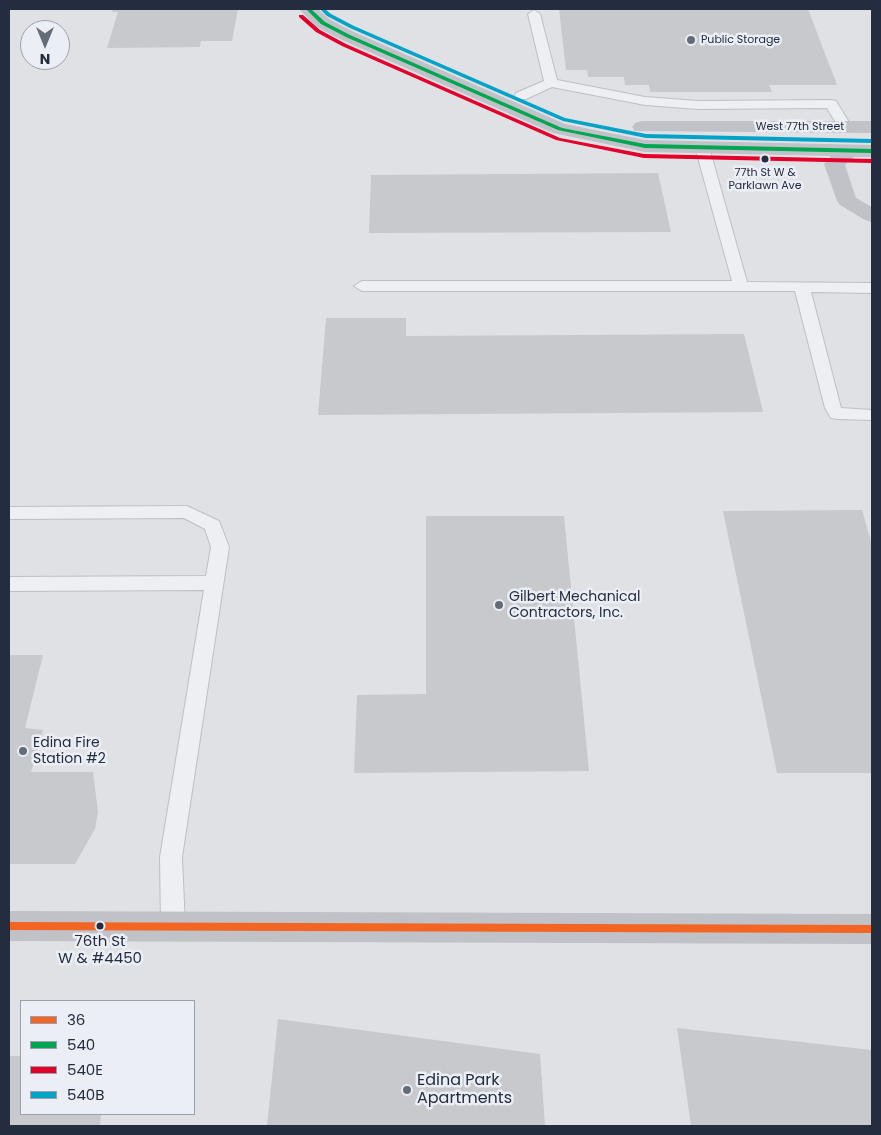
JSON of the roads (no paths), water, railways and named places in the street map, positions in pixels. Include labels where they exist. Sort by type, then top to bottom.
[{"type":"street","name":"West 77th Street","points":[[308,9],[323,23],[348,36],[560,129],[645,146],[872,151]]},
{"type":"street","name":"West 77th Street","points":[[332,9],[359,25],[450,63],[521,96],[578,117],[612,124],[650,128],[872,127]]},
{"type":"street","points":[[845,127],[848,151]]},
{"type":"street","points":[[848,151],[872,164]]},
{"type":"street","points":[[848,151],[834,164],[847,202],[872,214]]},
{"type":"street","points":[[9,926],[872,929]]},
{"type":"lane","points":[[534,14],[551,83]]},
{"type":"lane","points":[[521,96],[551,83],[645,101],[698,105],[832,104],[845,127]]},
{"type":"lane","points":[[702,147],[741,286]]},
{"type":"lane","points":[[362,286],[872,288]]},
{"type":"lane","points":[[802,288],[837,414],[872,415]]},
{"type":"lane","points":[[9,513],[187,512],[214,525],[220,547],[171,857],[173,927]]},
{"type":"lane","points":[[9,584],[215,584]]},
{"type":"place","name":"Public Storage","points":[[691,40]]},
{"type":"place","name":"77th St W & Parklawn Ave","points":[[765,159]]},
{"type":"place","name":"Gilbert Mechanical Contractors, Inc.","points":[[499,605]]},
{"type":"place","name":"Edina Fire Station #2","points":[[23,751]]},
{"type":"place","name":"76th St W & #4450","points":[[100,926]]},
{"type":"place","name":"Edina Park Apartments","points":[[407,1090]]}]
